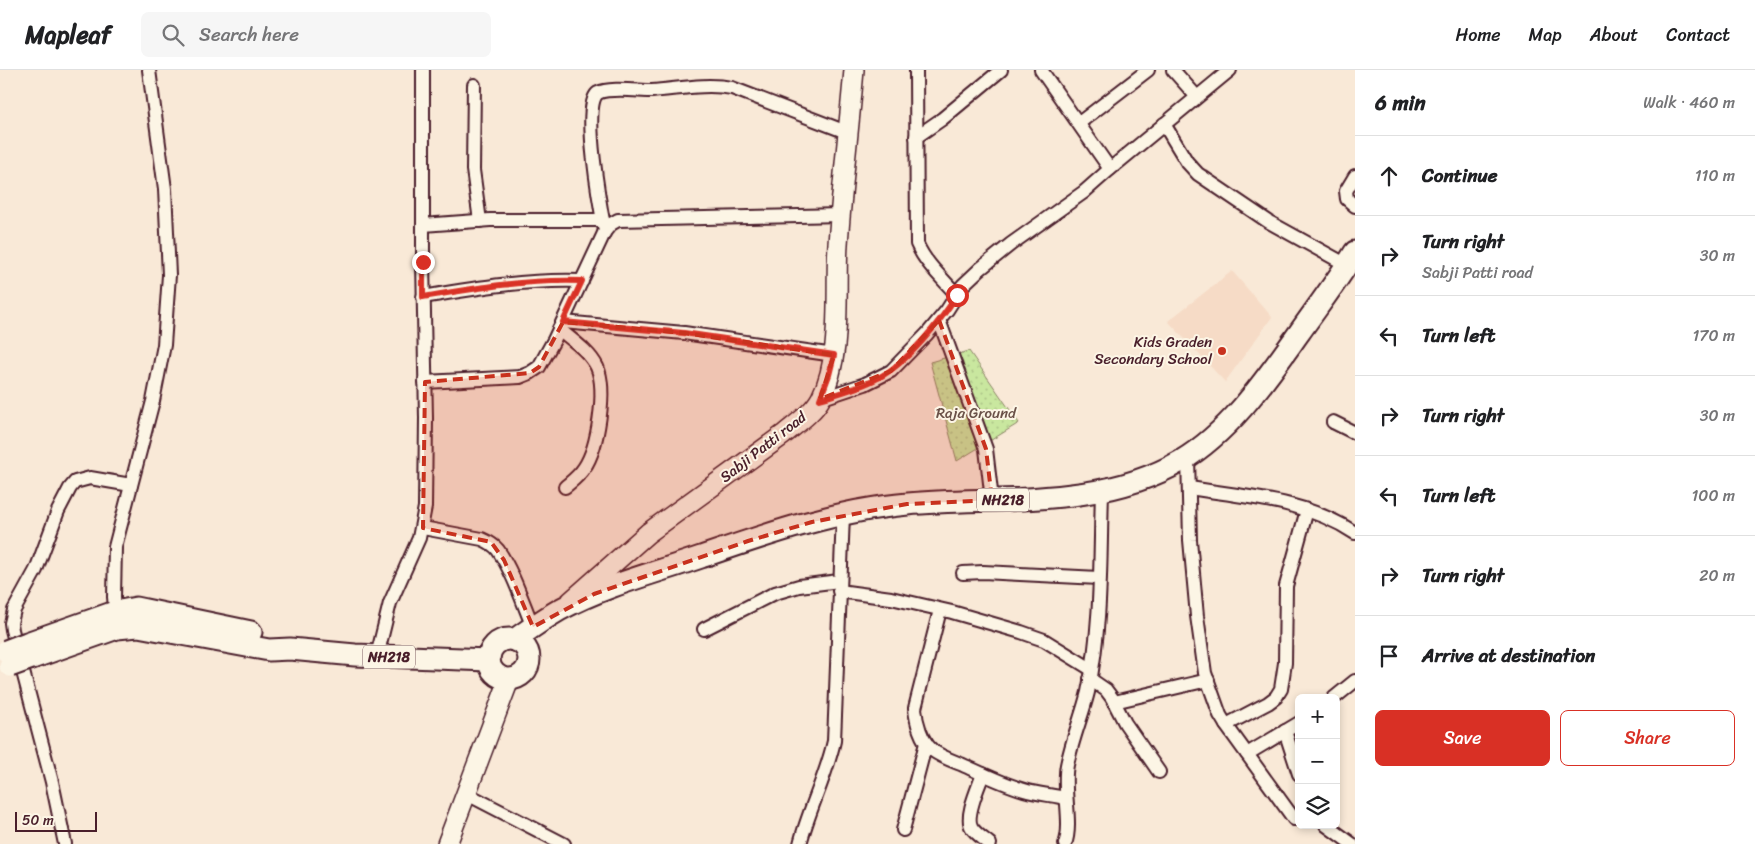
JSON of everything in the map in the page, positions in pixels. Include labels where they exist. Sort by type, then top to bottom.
[{"type":"highway","name":"NH218","points":[[4,660],[127,619],[173,624],[269,650],[290,648],[377,656],[489,660],[492,648],[502,640],[514,640],[563,608],[616,585],[748,540],[803,524],[907,504],[1062,496],[1102,490],[1145,479],[1188,456],[1213,438],[1271,372],[1351,259]]},
{"type":"highway","points":[[489,660],[495,674],[502,678],[509,680],[522,674],[527,669],[528,655],[526,648],[514,640]]},
{"type":"main road","name":"Sabji Patti road","points":[[563,608],[648,533],[783,435],[804,417],[820,399],[834,355],[838,245],[854,70]]},
{"type":"main road","points":[[447,844],[509,680]]},
{"type":"street","points":[[127,619],[114,597],[115,547],[153,401],[164,345],[169,275],[165,190],[150,70]]},
{"type":"street","points":[[377,656],[390,603],[423,528],[426,507],[423,297],[423,70]]},
{"type":"street","points":[[916,70],[917,244],[927,260],[957,295]]},
{"type":"street","points":[[916,137],[942,119],[1001,70]]},
{"type":"street","points":[[1041,70],[1110,169]]},
{"type":"street","points":[[1078,123],[1148,70]]},
{"type":"street","points":[[1173,70],[1197,97]]},
{"type":"street","points":[[820,399],[865,384],[891,371],[928,334],[963,285],[995,256],[1084,192],[1230,70]]},
{"type":"street","points":[[474,85],[473,170],[480,221]]},
{"type":"street","points":[[425,382],[520,377],[539,367],[582,281],[604,226],[594,166],[591,112],[593,98],[598,93],[606,91],[650,91],[718,86],[732,88],[849,133]]},
{"type":"street","points":[[1164,124],[1188,162],[1198,174],[1270,222],[1351,259]]},
{"type":"street","points":[[1355,176],[1346,191],[1347,199],[1355,206]]},
{"type":"street","points":[[423,225],[480,221],[604,226],[628,218],[841,215]]},
{"type":"street","points":[[423,297],[530,282],[552,280],[582,281]]},
{"type":"street","points":[[939,320],[986,449],[992,500]]},
{"type":"street","points":[[561,326],[684,333],[834,355]]},
{"type":"street","points":[[561,326],[592,359],[600,376],[600,418],[589,460],[578,476],[565,487]]},
{"type":"street","points":[[1333,422],[1355,433]]},
{"type":"street","points":[[1188,456],[1190,540],[1197,616],[1208,680],[1220,715],[1226,725],[1294,819]]},
{"type":"street","points":[[64,844],[52,782],[12,630],[11,617],[36,570],[65,496],[75,482],[90,478],[131,484]]},
{"type":"street","points":[[1189,488],[1284,503],[1332,520],[1355,533]]},
{"type":"street","points":[[1065,844],[1068,831],[1065,798],[1067,765],[1088,691],[1094,650],[1102,490]]},
{"type":"street","points":[[1226,725],[1268,703],[1281,689],[1285,663],[1286,586],[1307,510]]},
{"type":"street","points":[[800,844],[806,821],[834,741],[843,515]]},
{"type":"street","points":[[423,528],[482,539],[490,542],[498,549],[532,628]]},
{"type":"street","points":[[963,573],[983,572],[1099,578]]},
{"type":"street","points":[[704,629],[775,592],[799,586],[839,586],[1021,632],[1044,640],[1090,674],[1106,690],[1125,723],[1159,772]]},
{"type":"street","points":[[940,610],[915,708],[921,734],[926,743],[933,750],[983,774],[1025,790],[1065,798]]},
{"type":"street","points":[[1114,702],[1208,680]]},
{"type":"street","points":[[1339,694],[1355,681]]},
{"type":"street","points":[[1247,754],[1295,725]]},
{"type":"street","points":[[1285,731],[1295,762]]},
{"type":"street","points":[[903,830],[926,743]]},
{"type":"street","points":[[983,774],[969,822],[971,828],[990,844]]},
{"type":"street","points":[[465,793],[564,844]]},
{"type":"street","points":[[1331,829],[1352,844]]},
{"type":"highlighted area","points":[[939,320],[986,449],[992,500],[907,504],[812,522],[748,541],[594,594],[533,627],[504,560],[491,542],[423,528],[425,382],[530,373],[539,367],[563,322],[684,333],[834,355],[820,399],[891,371]]},
{"type":"shaded area","name":"Kids Graden Secondary School","points":[[1232,271],[1272,317],[1225,382],[1168,321]]},
{"type":"green space","name":"Raja Ground","points":[[969,351],[1019,423],[957,461],[930,362]]},
{"type":"place","name":"Kids Graden Secondary School","points":[[1222,351]]},
{"type":"route","points":[[423,262],[423,297],[530,282],[552,280],[582,281],[563,322],[684,333],[834,355],[820,399],[878,379],[891,371],[928,334],[957,295]]}]
